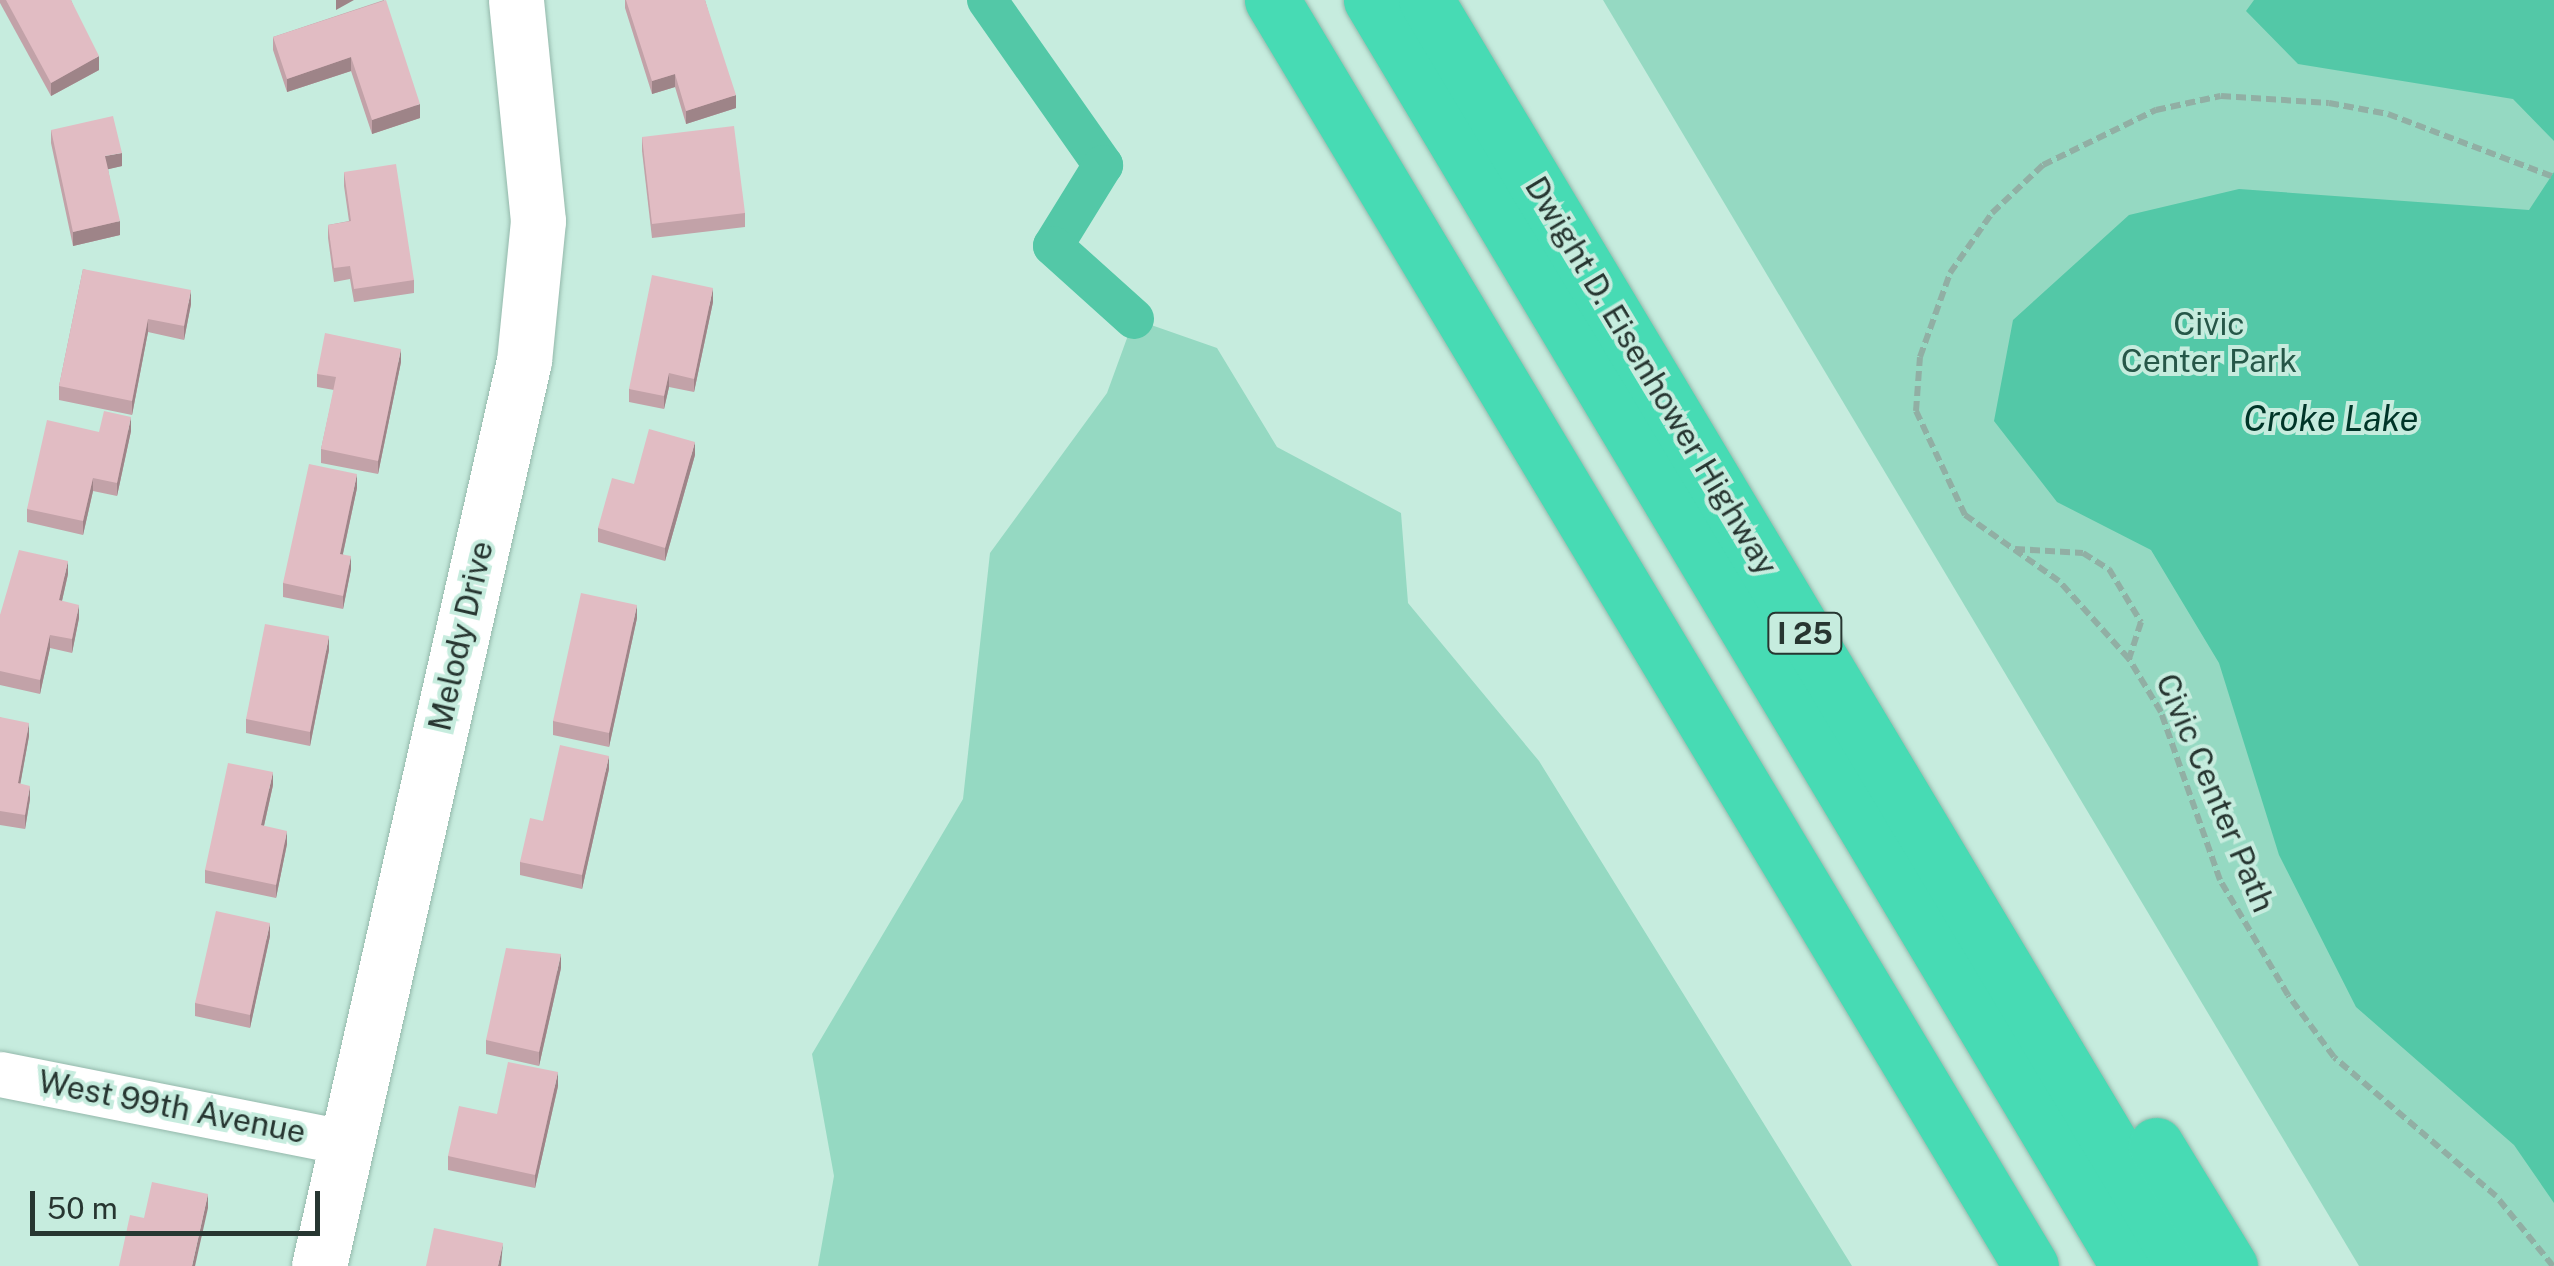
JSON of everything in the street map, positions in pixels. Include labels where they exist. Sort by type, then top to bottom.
[{"type":"highway","points":[[1272,0],[2030,1266]]},
{"type":"highway","points":[[1371,0],[2128,1266]]},
{"type":"highway","name":"Dwight D. Eisenhower Highway","points":[[1426,0],[2184,1266]]},
{"type":"highway","points":[[1831,932],[2067,1266]]},
{"type":"highway","points":[[1988,936],[2075,1016],[2230,1266]]},
{"type":"street","name":"Melody Drive","points":[[319,1266],[524,360],[538,221],[516,0]]},
{"type":"street","name":"West 99th Avenue","points":[[0,1074],[344,1142]]},
{"type":"path","name":"Civic Center Path","points":[[2552,1266],[2496,1196],[2334,1057],[2269,968],[2220,880],[2161,712],[2129,659],[2059,582],[1965,514],[1916,412],[1920,358],[1950,273],[1992,214],[2043,165],[2112,126],[2221,96],[2388,114],[2554,177]]},
{"type":"path","points":[[2013,549],[2083,553],[2109,570],[2141,622],[2129,659]]},
{"type":"green space","name":"Civic Center Park","points":[[1603,0],[2554,0],[2554,1266],[2359,1266]]},
{"type":"green space","points":[[1134,319],[1217,348],[1277,447],[1401,513],[1408,603],[1539,761],[1852,1266],[818,1266],[834,1176],[812,1054],[963,799],[990,553],[1107,393]]},
{"type":"water","points":[[2254,0],[2554,0],[2554,141],[2513,99],[2298,64],[2246,11]]},
{"type":"water","name":"Croke Lake","points":[[2554,172],[2554,1203],[2514,1145],[2356,1007],[2279,855],[2219,663],[2151,550],[2057,502],[1994,421],[2013,320],[2129,215],[2239,189],[2529,210]]},
{"type":"building","points":[[6,0],[71,0],[99,56],[51,83]]},
{"type":"building","points":[[386,0],[420,104],[372,120],[351,57],[287,79],[273,37]]},
{"type":"building","points":[[626,0],[705,0],[736,95],[686,111],[675,74],[652,81]]},
{"type":"building","points":[[113,116],[122,153],[105,156],[120,221],[73,232],[51,130]]},
{"type":"building","points":[[734,126],[745,213],[652,224],[642,137]]},
{"type":"building","points":[[396,164],[414,280],[354,289],[350,266],[334,268],[328,225],[351,221],[344,172]]},
{"type":"building","points":[[83,269],[191,290],[184,326],[148,319],[132,401],[59,386]]},
{"type":"building","points":[[652,275],[713,288],[694,379],[669,373],[664,396],[629,389]]},
{"type":"building","points":[[325,333],[401,349],[378,461],[321,449],[336,377],[317,374]]},
{"type":"building","points":[[104,411],[131,417],[117,483],[93,478],[83,521],[27,509],[47,420],[99,432]]},
{"type":"building","points":[[649,429],[695,442],[665,548],[598,528],[612,478],[634,484]]},
{"type":"building","points":[[309,464],[357,474],[340,554],[351,556],[343,596],[283,583]]},
{"type":"building","points":[[19,550],[68,561],[59,600],[79,605],[72,639],[50,635],[40,680],[0,671],[0,615]]},
{"type":"building","points":[[581,593],[637,605],[609,733],[553,721]]},
{"type":"building","points":[[265,624],[329,636],[310,732],[246,719]]},
{"type":"building","points":[[0,717],[29,723],[18,783],[30,786],[25,815],[0,811]]},
{"type":"building","points":[[560,745],[609,756],[582,875],[520,862],[530,818],[543,821]]},
{"type":"building","points":[[228,763],[273,772],[261,825],[287,831],[276,885],[205,870]]},
{"type":"building","points":[[216,911],[270,923],[250,1015],[195,1003]]},
{"type":"building","points":[[506,948],[561,954],[539,1052],[486,1040]]},
{"type":"building","points":[[508,1062],[558,1072],[535,1175],[448,1156],[459,1106],[497,1114]]},
{"type":"building","points":[[152,1182],[208,1194],[192,1266],[119,1266],[130,1215],[144,1218]]},
{"type":"building","points":[[434,1228],[503,1243],[498,1266],[426,1266]]},
{"type":"waterway","points":[[987,0],[1103,165],[1053,246],[1134,319]]}]
